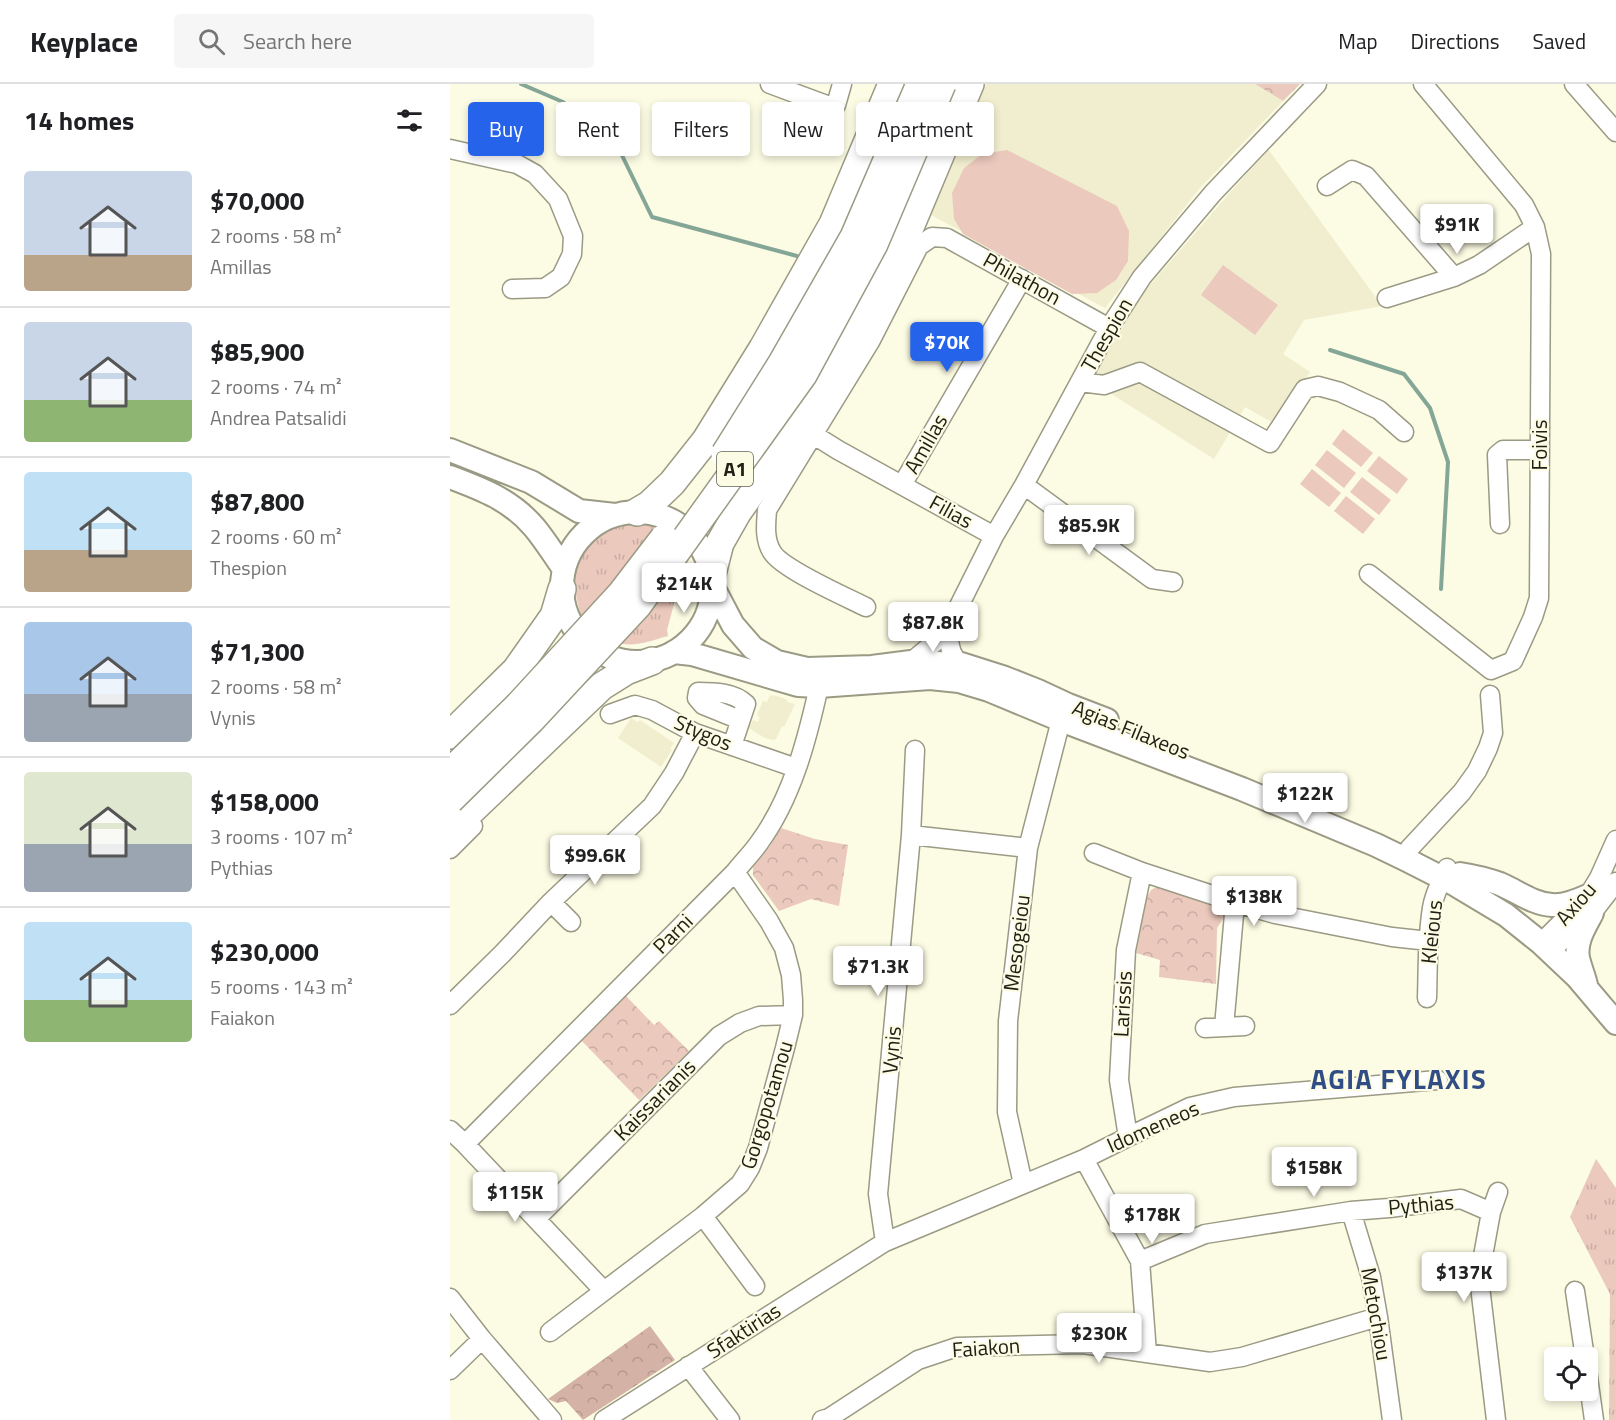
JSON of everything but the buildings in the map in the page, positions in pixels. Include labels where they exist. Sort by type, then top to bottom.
[{"type":"highway","points":[[626,513],[649,505],[672,483],[706,440],[833,224],[892,84]]},
{"type":"highway","name":"A1","points":[[450,771],[517,706],[621,594],[703,489],[782,363],[854,237],[920,84]]},
{"type":"highway","name":"A1","points":[[450,800],[531,720],[638,605],[802,375],[874,244],[942,84]]},
{"type":"highway","points":[[712,581],[720,543],[737,513],[829,382],[900,251],[970,84]]},
{"type":"highway","points":[[450,735],[516,670],[554,616],[563,579]]},
{"type":"highway","points":[[450,831],[602,686],[626,670],[663,657]]},
{"type":"main road","points":[[450,450],[531,482],[579,511],[657,514],[675,521],[691,534],[705,552],[712,581],[708,613],[694,636],[663,657],[626,661],[602,653],[582,638],[568,616],[563,579],[534,526],[514,507],[486,490],[450,477]]},
{"type":"main road","points":[[563,579],[571,551],[583,536],[597,523],[626,513]]},
{"type":"main road","name":"Agias Filaxeos","points":[[712,581],[733,626],[753,648],[777,662],[807,669],[872,667],[911,662],[961,664],[1038,691],[1065,713],[1376,845],[1449,873]]},
{"type":"main road","name":"Agias Filaxeos","points":[[663,657],[692,654],[798,686],[930,678],[959,681],[1065,713],[1248,776],[1409,849],[1449,873],[1515,906],[1550,943]]},
{"type":"main road","points":[[1449,873],[1500,884],[1531,899],[1551,905],[1590,905],[1577,947],[1586,988]]},
{"type":"main road","points":[[1550,943],[1616,1022]]},
{"type":"street","points":[[770,84],[832,108],[836,105],[842,84]]},
{"type":"street","name":"Thespion","points":[[911,662],[925,652],[950,624],[994,536],[1109,328],[1142,278],[1213,192],[1317,84]]},
{"type":"street","name":"Foivis","points":[[1369,574],[1491,670],[1513,661],[1539,598],[1541,254],[1535,227],[1524,205],[1423,84]]},
{"type":"street","points":[[1574,84],[1616,132]]},
{"type":"street","points":[[1600,114],[1616,124]]},
{"type":"street","points":[[450,149],[517,164],[535,174],[558,198],[573,236],[572,254],[561,277],[545,288],[512,289]]},
{"type":"street","points":[[1327,186],[1352,170],[1366,176],[1454,277]]},
{"type":"street","points":[[1387,298],[1454,277],[1479,265],[1535,227]]},
{"type":"street","name":"Philathon","points":[[814,435],[871,340],[919,246],[932,237],[946,238],[1109,328]]},
{"type":"street","name":"Amillas","points":[[902,485],[1022,279]]},
{"type":"street","points":[[1080,382],[1104,385],[1140,372],[1270,443],[1305,389],[1318,386],[1340,392],[1379,410],[1404,432]]},
{"type":"street","points":[[814,435],[767,510],[765,531],[772,552],[786,566],[866,607]]},
{"type":"street","name":"Filias","points":[[814,435],[837,450],[994,536]]},
{"type":"street","points":[[1500,524],[1497,455],[1503,450],[1539,450]]},
{"type":"street","points":[[1024,485],[1152,579],[1173,582]]},
{"type":"street","points":[[950,624],[951,648],[956,660],[961,664]]},
{"type":"street","name":"Parni","points":[[465,1144],[735,872],[764,836],[785,797],[796,768],[813,717],[819,686]]},
{"type":"street","points":[[1409,849],[1462,792],[1477,771],[1493,733],[1490,695]]},
{"type":"street","name":"Stygos","points":[[610,714],[635,705],[652,710],[695,733],[796,768]]},
{"type":"street","name":"Mesogeiou","points":[[1023,1184],[1007,1112],[1008,1021],[1028,848],[1065,713]]},
{"type":"street","points":[[732,746],[740,720]]},
{"type":"street","points":[[450,1005],[551,902],[652,806],[674,773],[695,733]]},
{"type":"street","points":[[450,849],[548,738]]},
{"type":"street","name":"Vynis","points":[[885,1242],[878,1194],[912,835],[915,750]]},
{"type":"street","points":[[912,835],[1028,848]]},
{"type":"street","name":"Axiou","points":[[1590,905],[1616,840]]},
{"type":"street","points":[[1094,854],[1235,903],[1275,914],[1392,937],[1429,941]]},
{"type":"street","name":"Gorgopotamou","points":[[550,1332],[703,1216],[740,1184],[750,1168],[758,1148],[793,1016],[791,975],[784,948],[769,921],[735,872]]},
{"type":"street","name":"Larissis","points":[[1128,1137],[1119,1080],[1126,950],[1142,872]]},
{"type":"street","name":"Kleious","points":[[1427,998],[1432,907],[1449,873]]},
{"type":"street","name":"Axiou","points":[[1550,943],[1616,882]]},
{"type":"street","points":[[551,902],[571,922]]},
{"type":"street","points":[[1235,903],[1215,1028],[1245,1026]]},
{"type":"street","name":"Kaissarianis","points":[[536,1219],[719,1036],[740,1023],[759,1016],[793,1016]]},
{"type":"street","name":"Idomeneos","points":[[885,1242],[1084,1160],[1190,1107],[1234,1097],[1438,1080]]},
{"type":"street","points":[[450,1130],[604,1291]]},
{"type":"street","points":[[1084,1160],[1140,1261],[1147,1353]]},
{"type":"street","points":[[1496,1420],[1479,1278],[1491,1212],[1498,1192]]},
{"type":"street","name":"Pythias","points":[[1140,1261],[1205,1234],[1351,1211],[1461,1200],[1491,1212]]},
{"type":"street","name":"Metochiou","points":[[1351,1211],[1371,1277],[1392,1420]]},
{"type":"street","points":[[703,1216],[755,1286]]},
{"type":"street","name":"Sfaktirias","points":[[604,1420],[885,1242]]},
{"type":"street","points":[[1575,1291],[1583,1347]]},
{"type":"street","points":[[450,1298],[552,1420]]},
{"type":"street","name":"Faiakon","points":[[822,1420],[830,1418],[918,1360],[957,1347],[1083,1344],[1209,1362],[1242,1357],[1378,1317]]},
{"type":"street","points":[[450,1370],[482,1339]]},
{"type":"street","points":[[688,1366],[730,1420]]},
{"type":"street","points":[[1591,1401],[1594,1420]]},
{"type":"shaded area","points":[[986,84],[1255,84],[1283,101],[1200,188],[1105,308],[931,215],[953,156],[994,156],[994,102],[977,102]]},
{"type":"shaded area","points":[[1268,149],[1382,306],[1304,320],[1283,354],[1310,372],[1277,425],[1245,407],[1214,459],[1091,381],[1143,293]]},
{"type":"shaded area","points":[[770,695],[795,704],[784,727],[782,726],[774,740],[765,738],[749,728],[753,720],[758,722],[760,717],[757,715],[763,701],[767,702]]},
{"type":"shaded area","points":[[631,718],[638,722],[640,720],[674,743],[661,767],[618,738]]},
{"type":"green space","points":[[1255,84],[1300,84],[1283,101]]},
{"type":"green space","points":[[1007,150],[1117,206],[1129,231],[1128,261],[1116,280],[1097,293],[1072,294],[963,234],[954,219],[952,193],[964,168],[979,156],[994,156],[994,152]]},
{"type":"green space","points":[[1223,265],[1278,305],[1255,335],[1201,295]]},
{"type":"green space","points":[[1343,429],[1373,453],[1361,467],[1332,444]]},
{"type":"green space","points":[[1327,450],[1356,473],[1344,488],[1315,465]]},
{"type":"green space","points":[[1379,456],[1408,479],[1397,494],[1367,471]]},
{"type":"green space","points":[[1312,469],[1341,493],[1329,507],[1300,484]]},
{"type":"green space","points":[[1362,477],[1391,500],[1379,515],[1350,492]]},
{"type":"green space","points":[[1346,496],[1375,519],[1363,534],[1334,511]]},
{"type":"green space","points":[[634,518],[670,526],[682,537],[691,555],[682,574],[667,630],[668,636],[629,644],[608,639],[586,621],[578,606],[575,573],[580,554],[592,537],[608,525]]},
{"type":"green space","points":[[781,828],[815,839],[848,845],[839,906],[811,899],[779,911],[753,875],[753,865],[770,846]]},
{"type":"green space","points":[[1160,885],[1225,909],[1225,916],[1217,928],[1216,984],[1159,977],[1160,960],[1136,953],[1145,901],[1151,890]]},
{"type":"green space","points":[[625,995],[654,1025],[659,1021],[689,1051],[639,1100],[580,1039]]},
{"type":"green space","points":[[1596,1159],[1616,1188],[1616,1420],[1609,1420],[1610,1294],[1570,1217]]},
{"type":"green space","points":[[650,1326],[675,1360],[583,1420],[566,1401],[557,1403],[548,1399]]},
{"type":"waterway","points":[[521,84],[563,102],[616,143],[652,217],[797,256]]},
{"type":"waterway","points":[[1330,350],[1404,374],[1430,408],[1448,462],[1441,589]]},
{"type":"district","name":"AGIA FYLAXIS","points":[[1399,1080]]}]
